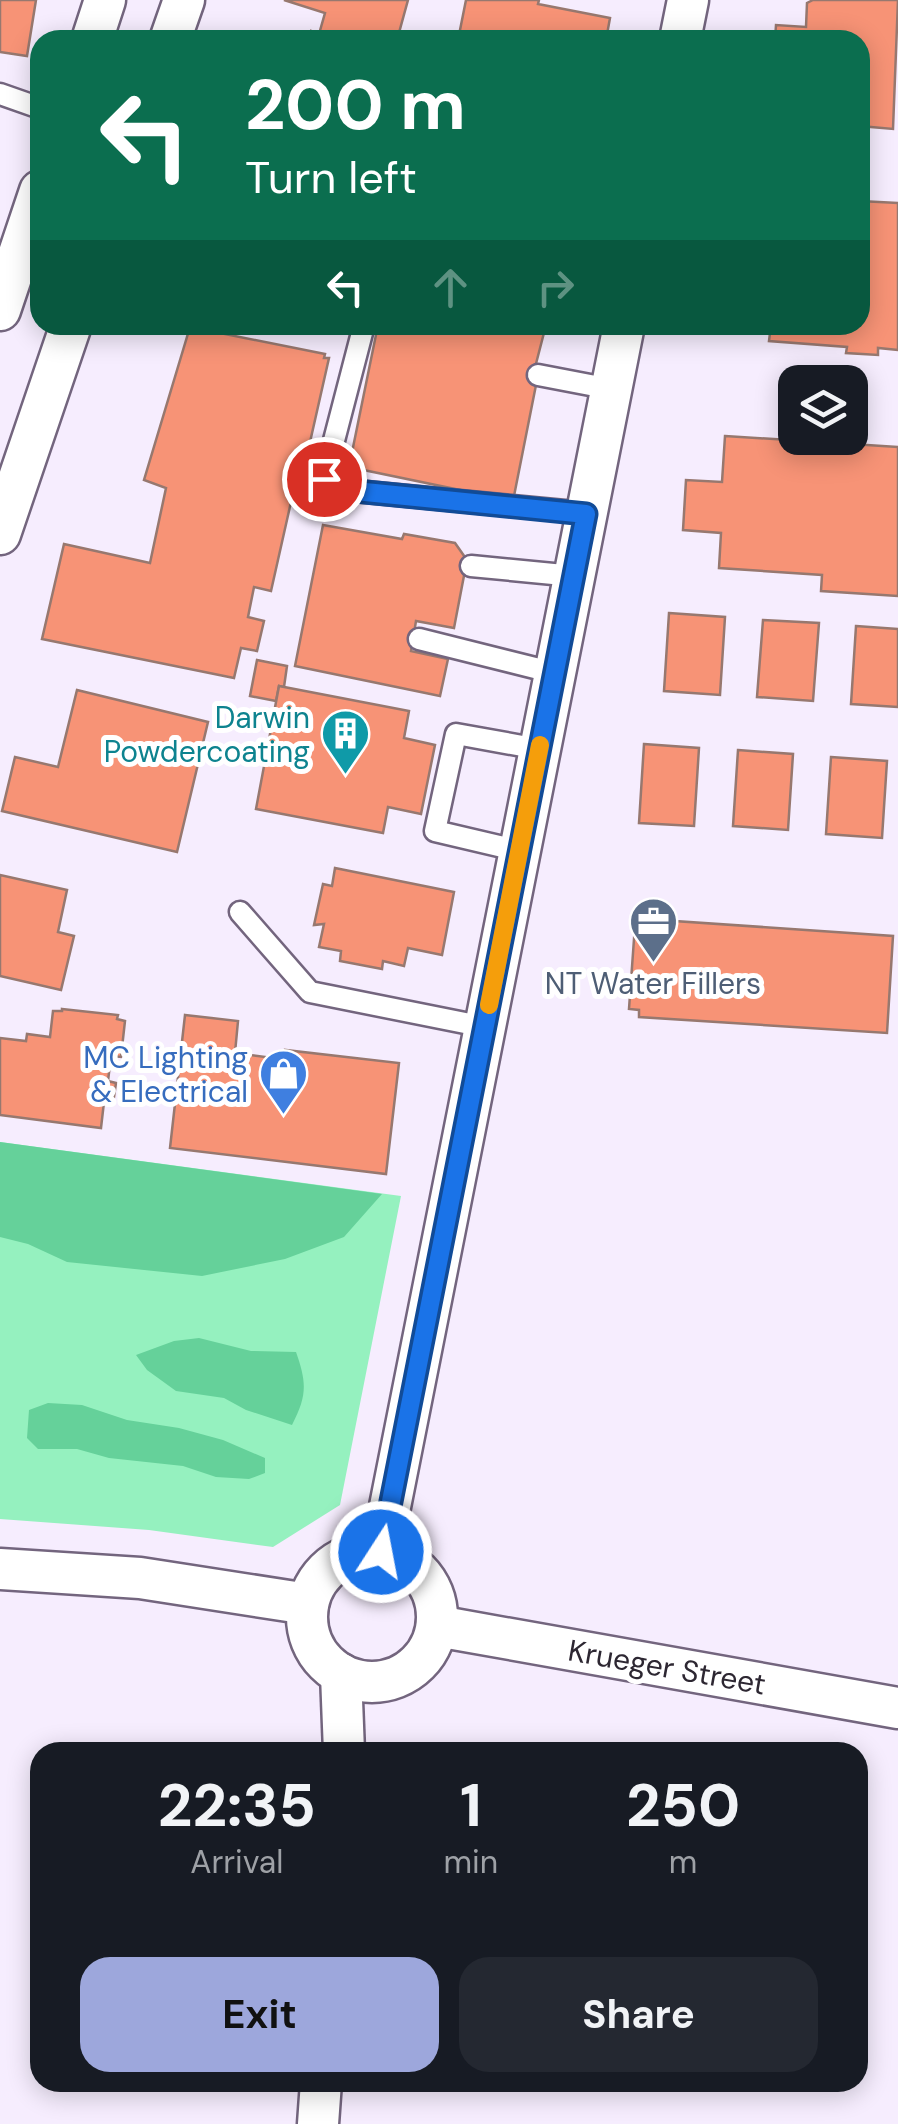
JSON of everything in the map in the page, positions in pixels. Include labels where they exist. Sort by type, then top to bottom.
[{"type":"street","points":[[96,30],[106,0]]},
{"type":"street","points":[[174,30],[184,0]]},
{"type":"street","points":[[682,30],[688,0]]},
{"type":"street","points":[[0,310],[9,250],[30,211]]},
{"type":"street","points":[[0,534],[68,335]]},
{"type":"street","points":[[381,1552],[622,335]]},
{"type":"street","points":[[381,1552],[401,1558],[418,1570],[430,1586],[437,1626],[430,1646],[402,1676],[360,1683],[325,1662],[308,1625],[308,1604],[327,1570],[343,1558],[381,1552]]},
{"type":"street","points":[[0,1569],[140,1578],[308,1604]]},
{"type":"street","name":"Krueger Street","points":[[437,1626],[898,1708]]},
{"type":"street","points":[[341,1674],[344,1742]]},
{"type":"street","points":[[359,1742],[380,1682]]},
{"type":"street","points":[[318,2124],[320,2092]]},
{"type":"lane","points":[[0,94],[30,104]]},
{"type":"lane","points":[[361,335],[324,479],[345,490],[586,514]]},
{"type":"lane","points":[[538,376],[611,389]]},
{"type":"lane","points":[[471,566],[574,576]]},
{"type":"lane","points":[[419,640],[555,673]]},
{"type":"lane","points":[[520,851],[435,831],[456,734],[540,750]]},
{"type":"lane","points":[[240,912],[310,992],[485,1028]]},
{"type":"green space","points":[[0,1142],[401,1196],[340,1505],[273,1547],[149,1530],[0,1519]]},
{"type":"green space","points":[[0,1142],[382,1194],[344,1237],[285,1259],[202,1276],[67,1262],[28,1244],[0,1237]]},
{"type":"green space","points":[[199,1338],[251,1351],[296,1352],[304,1389],[292,1425],[246,1410],[224,1398],[176,1391],[147,1370],[136,1355],[174,1341]]},
{"type":"green space","points":[[48,1403],[82,1405],[127,1420],[223,1440],[265,1458],[265,1473],[249,1479],[216,1477],[183,1466],[109,1458],[77,1449],[38,1449],[27,1438],[29,1410]]},
{"type":"building","points":[[0,0],[36,0],[27,56],[0,52]]},
{"type":"building","points":[[284,0],[408,0],[400,30],[320,30],[325,13]]},
{"type":"building","points":[[466,0],[539,0],[538,4],[610,18],[608,30],[460,30]]},
{"type":"building","points":[[898,0],[893,129],[870,127],[870,30],[776,30],[776,25],[806,27],[807,3]]},
{"type":"building","points":[[870,202],[898,203],[898,350],[878,348],[878,355],[846,353],[847,347],[769,341],[770,335],[870,335]]},
{"type":"building","points":[[188,335],[230,335],[329,358],[296,504],[291,502],[271,591],[254,587],[248,617],[264,621],[257,651],[241,648],[234,678],[42,639],[64,544],[150,563],[166,488],[144,480]]},
{"type":"building","points":[[376,335],[543,335],[531,383],[536,385],[513,501],[349,467]]},
{"type":"building","points":[[725,436],[778,439],[778,455],[868,455],[868,445],[898,447],[898,596],[821,591],[822,575],[719,568],[721,533],[683,530],[686,480],[722,482]]},
{"type":"building","points":[[323,525],[402,539],[404,534],[455,543],[467,560],[454,628],[416,621],[411,651],[448,659],[440,696],[295,666]]},
{"type":"building","points":[[669,613],[725,617],[720,695],[664,691]]},
{"type":"building","points":[[763,620],[819,623],[813,701],[757,697]]},
{"type":"building","points":[[856,626],[898,629],[898,707],[851,704]]},
{"type":"building","points":[[257,660],[287,666],[284,687],[279,686],[276,701],[250,696]]},
{"type":"building","name":"Darwin Powdercoating","points":[[279,686],[409,711],[404,738],[435,745],[421,814],[388,807],[383,833],[256,809]]},
{"type":"building","points":[[77,690],[208,722],[177,852],[2,811],[15,757],[58,767]]},
{"type":"building","points":[[644,744],[699,748],[694,826],[639,823]]},
{"type":"building","points":[[738,750],[793,754],[788,830],[733,826]]},
{"type":"building","points":[[831,757],[887,761],[882,838],[826,834]]},
{"type":"building","points":[[335,868],[454,892],[442,955],[408,948],[404,966],[383,961],[382,969],[340,961],[341,951],[319,947],[324,924],[314,925],[323,884],[332,886]]},
{"type":"building","points":[[0,875],[67,890],[58,932],[74,936],[61,990],[0,976]]},
{"type":"building","points":[[646,915],[675,917],[675,921],[893,936],[887,1033],[639,1017],[639,1010],[629,1009],[635,925]]},
{"type":"building","points":[[53,1011],[118,1015],[117,1019],[125,1021],[121,1057],[111,1056],[108,1081],[116,1083],[113,1104],[104,1102],[101,1128],[0,1115],[0,1038],[26,1041],[27,1034],[50,1037]]},
{"type":"building","name":"MC Lighting & Electrical","points":[[185,1015],[238,1021],[235,1053],[273,1058],[270,1083],[281,1085],[285,1050],[399,1063],[386,1174],[170,1148]]},
{"type":"slow traffic","points":[[489,1005],[540,745]]},
{"type":"place","name":"Darwin Powdercoating","points":[[345,776]]},
{"type":"place","name":"NT Water Fillers","points":[[653,964]]},
{"type":"place","name":"MC Lighting & Electrical","points":[[283,1116]]},
{"type":"route","points":[[324,479],[345,490],[586,514],[381,1552]]}]
